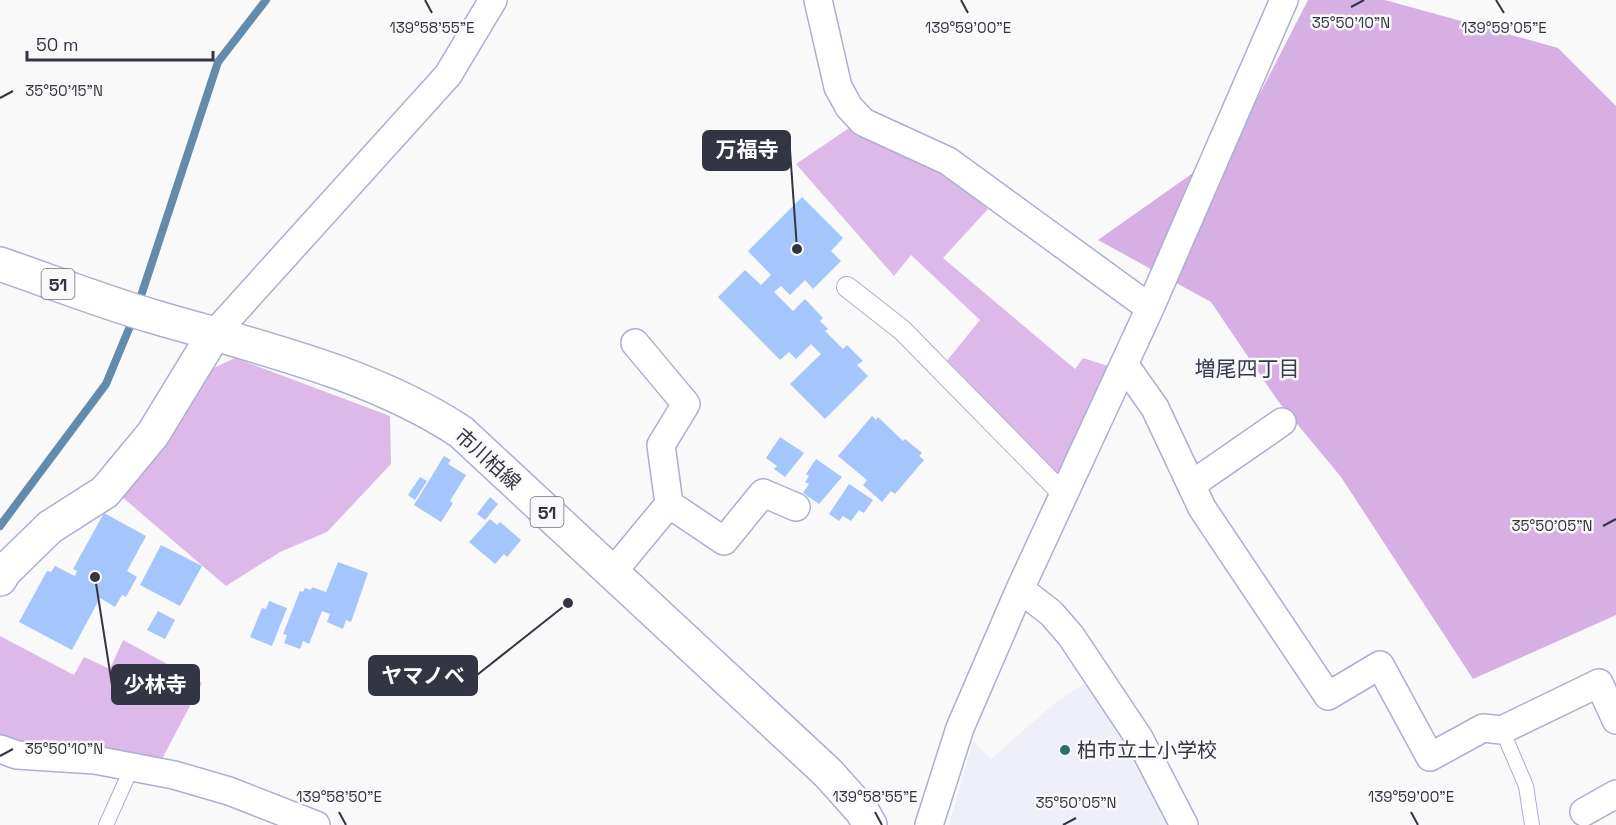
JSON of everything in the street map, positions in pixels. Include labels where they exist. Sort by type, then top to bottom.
[{"type":"main road","name":"市川柏線","points":[[0,264],[116,304],[373,385],[425,408],[461,432],[828,773],[862,811],[870,825]]},
{"type":"main road","points":[[0,579],[4,572],[50,527],[105,492],[153,434],[214,334]]},
{"type":"street","points":[[214,334],[448,75],[493,0]]},
{"type":"street","points":[[818,0],[838,87],[849,107],[863,122],[948,161],[1150,308]]},
{"type":"street","points":[[929,825],[960,728],[1020,589],[1150,308],[1284,0]]},
{"type":"street","points":[[847,287],[902,330],[1064,495]]},
{"type":"street","points":[[612,573],[669,504],[662,445],[686,404],[634,343]]},
{"type":"street","points":[[1124,363],[1155,408],[1202,508],[1328,696],[1380,665],[1430,757],[1483,728],[1502,730],[1599,683],[1616,720]]},
{"type":"street","points":[[1191,485],[1282,422]]},
{"type":"street","points":[[669,504],[724,541],[763,493],[796,507]]},
{"type":"street","points":[[1020,589],[1051,614],[1071,636],[1139,738],[1184,825]]},
{"type":"street","points":[[0,749],[17,755],[95,760],[174,775],[229,791],[316,825]]},
{"type":"street","points":[[1584,812],[1616,794]]},
{"type":"lane","points":[[1502,730],[1526,786],[1532,825]]},
{"type":"lane","points":[[106,825],[132,767]]},
{"type":"shaded area","points":[[1308,0],[1385,0],[1558,48],[1616,106],[1616,615],[1473,679],[1341,477],[1278,401],[1211,302],[1098,240],[1234,144]]},
{"type":"shaded area","points":[[849,128],[937,167],[988,209],[943,258],[1075,369],[1083,358],[1111,367],[1056,479],[945,363],[980,320],[911,255],[894,276],[796,164]]},
{"type":"shaded area","points":[[235,358],[390,416],[391,464],[327,532],[280,552],[226,586],[121,496],[207,371]]},
{"type":"shaded area","points":[[0,636],[74,675],[84,657],[110,669],[123,640],[202,683],[162,759],[88,748],[20,745],[0,737]]},
{"type":"shaded area","name":"柏市立土小学校","points":[[1088,681],[1137,763],[1167,825],[949,825],[973,741],[991,759],[1056,702]]},
{"type":"building","points":[[802,197],[843,238],[831,251],[841,261],[813,289],[805,280],[790,295],[781,286],[774,292],[793,311],[805,299],[823,318],[820,321],[828,329],[825,331],[843,349],[847,345],[863,361],[857,365],[868,376],[825,419],[790,384],[821,354],[811,344],[796,359],[789,352],[780,360],[718,297],[745,270],[761,285],[771,275],[748,251]]},
{"type":"building","points":[[872,416],[876,420],[878,417],[903,441],[905,439],[922,453],[919,456],[924,460],[895,494],[891,491],[882,502],[863,485],[867,480],[838,456]]},
{"type":"building","points":[[780,437],[804,453],[785,477],[774,469],[777,466],[766,458]]},
{"type":"building","points":[[444,456],[451,460],[448,464],[466,475],[450,501],[453,503],[441,522],[414,505]]},
{"type":"building","points":[[816,459],[842,477],[819,504],[803,493],[809,484],[805,482],[809,476],[806,474]]},
{"type":"building","points":[[420,477],[427,481],[415,500],[408,495]]},
{"type":"building","points":[[849,484],[873,500],[864,513],[859,510],[851,521],[843,516],[839,521],[829,514]]},
{"type":"building","points":[[490,497],[498,504],[485,520],[477,514]]},
{"type":"building","points":[[104,513],[146,536],[127,571],[137,577],[126,597],[122,595],[115,607],[100,598],[72,650],[19,622],[47,571],[51,572],[55,566],[75,576],[77,571],[73,569]]},
{"type":"building","points":[[490,519],[497,525],[500,522],[521,540],[507,557],[504,554],[495,564],[469,542]]},
{"type":"building","points":[[161,545],[202,566],[180,606],[140,585]]},
{"type":"building","points":[[338,562],[368,573],[351,622],[346,620],[343,629],[327,622],[330,614],[322,611],[309,644],[303,641],[300,649],[284,643],[287,635],[283,634],[300,591],[303,592],[305,588],[311,590],[312,587],[326,592]]},
{"type":"building","points":[[269,601],[287,608],[272,646],[250,637],[262,608],[266,609]]},
{"type":"building","points":[[158,611],[175,620],[165,639],[147,630]]},
{"type":"waterway","points":[[138,305],[218,62],[266,0]]},
{"type":"waterway","points":[[0,526],[106,384],[133,319]]},
{"type":"place","name":"万福寺","points":[[797,249]]},
{"type":"place","name":"少林寺","points":[[95,577]]},
{"type":"place","name":"ヤマノベ","points":[[568,603]]},
{"type":"place","name":"柏市立土小学校","points":[[1065,750]]},
{"type":"district","name":"増尾四丁目","points":[[1247,368]]}]
